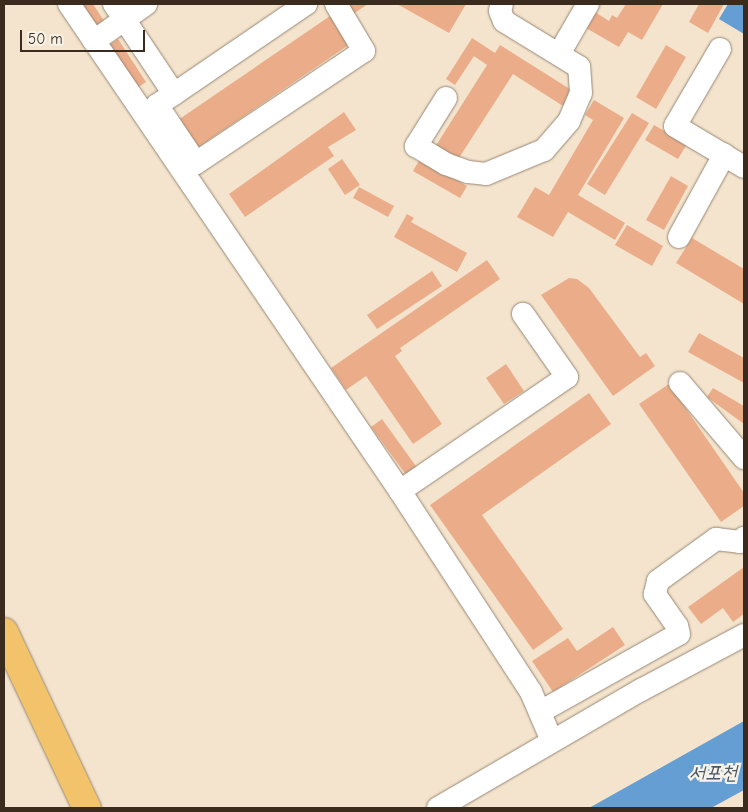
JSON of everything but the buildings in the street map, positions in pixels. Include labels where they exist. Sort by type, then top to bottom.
[{"type":"main road","points":[[4,632],[87,808]]},
{"type":"street","points":[[69,4],[400,491],[531,692],[552,741]]},
{"type":"street","points":[[94,40],[120,11],[146,4]]},
{"type":"street","points":[[306,4],[157,105],[196,163],[364,50],[336,4]]},
{"type":"street","points":[[446,98],[416,146],[446,164],[486,174],[544,150],[569,121],[581,94],[579,67],[504,21],[500,11],[502,4]]},
{"type":"street","points":[[559,54],[588,4]]},
{"type":"street","points":[[120,11],[174,94]]},
{"type":"street","points":[[720,49],[675,126],[744,167]]},
{"type":"street","points":[[679,236],[724,155]]},
{"type":"street","points":[[400,491],[567,377],[523,314]]},
{"type":"street","points":[[680,383],[744,458]]},
{"type":"street","points":[[540,712],[679,634],[678,626],[655,594],[658,580],[716,539],[740,542],[744,538]]},
{"type":"street","points":[[438,808],[552,741],[744,635]]},
{"type":"water","points":[[728,4],[744,4],[744,34],[719,19]]},
{"type":"water","name":"서포천","points":[[744,721],[744,790],[711,808],[589,808]]}]
